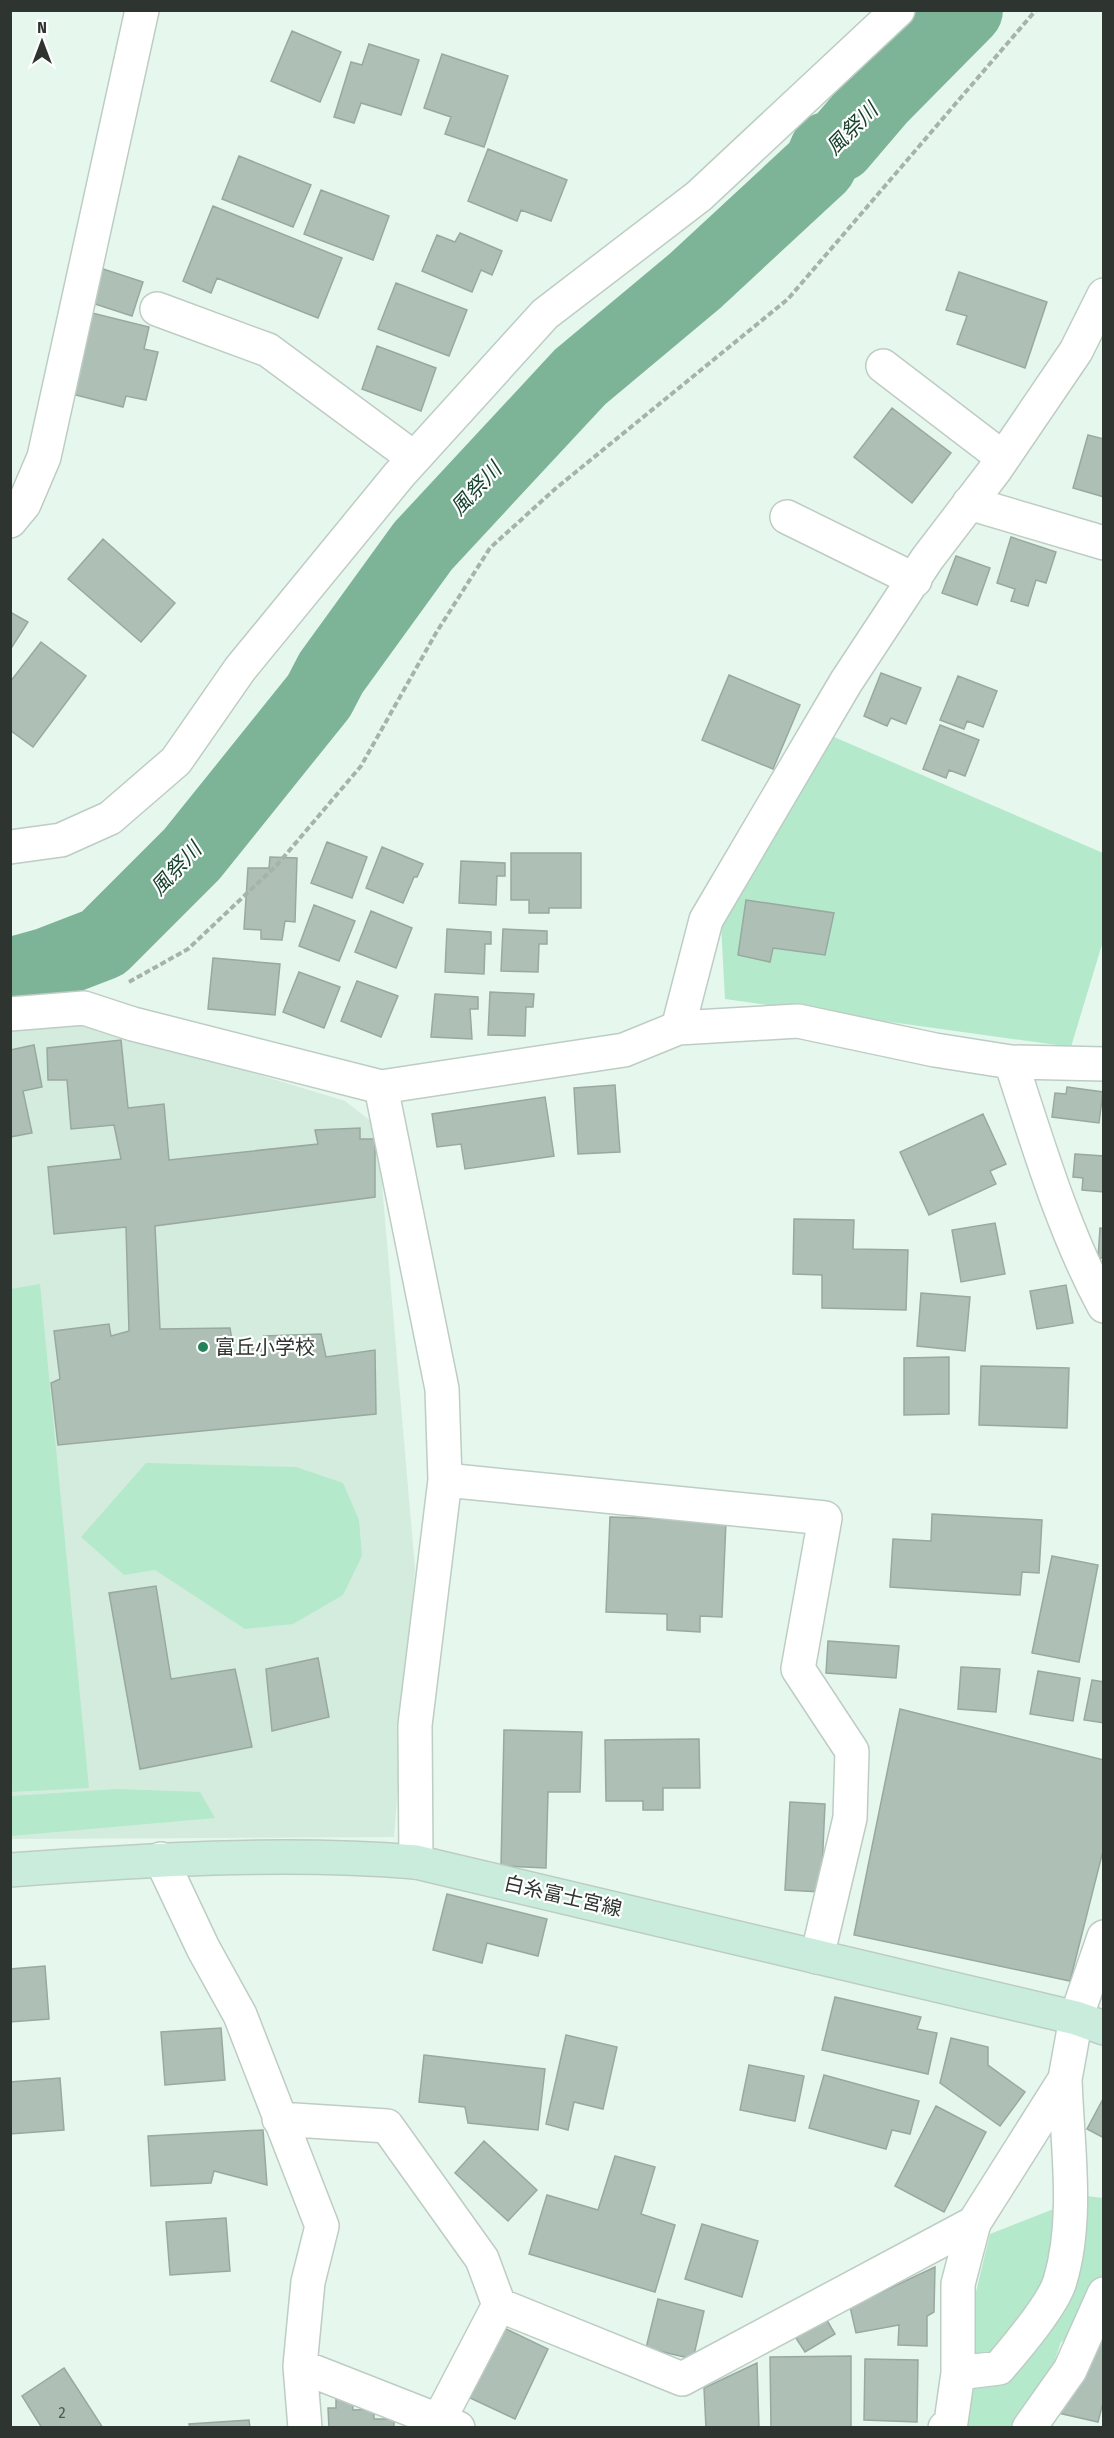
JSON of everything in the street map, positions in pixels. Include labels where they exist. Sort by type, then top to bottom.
[{"type":"main road","name":"白糸富士宮線","points":[[10,1870],[161,1859],[343,1856],[416,1862],[1090,2023]]},
{"type":"street","points":[[10,521],[24,504],[44,457],[142,10]]},
{"type":"street","points":[[10,847],[61,840],[110,818],[176,761],[240,669],[414,458],[545,314],[699,196],[898,10]]},
{"type":"street","points":[[678,1028],[706,920],[846,682],[927,559],[1076,351],[1104,295]]},
{"type":"street","points":[[157,309],[268,350],[414,458]]},
{"type":"street","points":[[884,366],[1002,457]]},
{"type":"street","points":[[969,503],[1104,543]]},
{"type":"street","points":[[787,518],[915,580]]},
{"type":"street","points":[[10,1014],[84,1008],[133,1024],[381,1087],[624,1050],[678,1028],[798,1021],[935,1050],[1011,1062],[1104,1064]]},
{"type":"street","points":[[1011,1062],[1047,1171],[1092,1285],[1104,1306]]},
{"type":"street","points":[[381,1087],[442,1389],[445,1480],[415,1725],[416,1862]]},
{"type":"street","points":[[445,1480],[825,1518],[798,1669],[852,1751],[850,1818],[817,1957]]},
{"type":"street","points":[[161,1859],[203,1948],[240,2015],[322,2226],[308,2282],[300,2366],[305,2427]]},
{"type":"street","points":[[945,2427],[951,2422],[958,2373],[958,2284],[974,2223],[1065,2079],[1090,2023],[1104,1937]]},
{"type":"street","points":[[958,2373],[999,2368],[1024,2340],[1060,2283],[1070,2221],[1065,2079]]},
{"type":"street","points":[[279,2119],[387,2126],[482,2259],[499,2306],[449,2423],[300,2366]]},
{"type":"street","points":[[499,2306],[682,2379],[974,2223]]},
{"type":"street","points":[[1029,2427],[1070,2370],[1104,2294]]},
{"type":"path","points":[[84,1008],[188,949],[277,865],[361,766],[436,633],[490,548],[555,489],[788,299],[1036,10]]},
{"type":"shaded area","name":"富丘小学校","points":[[86,1022],[345,1101],[377,1126],[415,1569],[394,1837],[11,1839],[10,1029]]},
{"type":"green space","points":[[834,737],[1103,853],[1103,941],[1071,1047],[725,999],[721,925]]},
{"type":"green space","points":[[40,1284],[89,1788],[11,1792],[11,1289]]},
{"type":"green space","points":[[146,1463],[296,1467],[343,1483],[359,1520],[362,1556],[343,1595],[293,1624],[245,1629],[155,1570],[124,1575],[81,1537]]},
{"type":"green space","points":[[118,1789],[200,1792],[215,1818],[11,1836],[11,1796]]},
{"type":"green space","points":[[1087,2196],[1103,2198],[1103,2318],[1061,2342],[1032,2427],[943,2428],[990,2234]]},
{"type":"building","points":[[292,31],[341,52],[320,102],[271,81]]},
{"type":"building","points":[[369,44],[419,60],[401,115],[361,103],[354,123],[334,117],[351,62],[362,65]]},
{"type":"building","points":[[442,54],[508,76],[484,147],[445,134],[451,117],[424,108]]},
{"type":"building","points":[[488,149],[567,180],[551,221],[521,210],[517,221],[468,201]]},
{"type":"building","points":[[239,156],[311,185],[293,227],[222,199]]},
{"type":"building","points":[[321,190],[389,216],[373,260],[304,234]]},
{"type":"building","points":[[213,206],[342,258],[318,318],[217,278],[211,293],[183,281]]},
{"type":"building","points":[[460,233],[502,251],[492,275],[481,270],[472,292],[422,271],[437,235],[455,242]]},
{"type":"building","points":[[103,269],[143,282],[132,316],[92,303]]},
{"type":"building","points":[[959,272],[1047,302],[1025,368],[957,344],[967,316],[946,310]]},
{"type":"building","points":[[396,283],[467,310],[449,356],[378,329]]},
{"type":"building","points":[[88,312],[149,327],[144,349],[158,352],[146,400],[126,396],[123,407],[68,393]]},
{"type":"building","points":[[377,346],[436,368],[421,411],[362,389]]},
{"type":"building","points":[[892,408],[951,453],[912,503],[854,457]]},
{"type":"building","points":[[1088,435],[1104,439],[1104,497],[1073,488]]},
{"type":"building","points":[[1011,537],[1056,552],[1046,583],[1036,580],[1028,606],[1011,601],[1015,589],[997,583]]},
{"type":"building","points":[[103,539],[175,603],[141,642],[68,579]]},
{"type":"building","points":[[956,556],[990,568],[977,605],[942,593]]},
{"type":"building","points":[[10,612],[28,622],[10,650]]},
{"type":"building","points":[[41,642],[86,676],[33,747],[10,730],[10,682]]},
{"type":"building","points":[[881,673],[921,688],[906,724],[891,718],[887,726],[864,716]]},
{"type":"building","points":[[729,675],[800,705],[773,769],[702,740]]},
{"type":"building","points":[[958,676],[997,691],[983,727],[967,721],[964,729],[940,720]]},
{"type":"building","points":[[940,725],[979,740],[965,776],[949,770],[946,778],[923,769]]},
{"type":"building","points":[[327,842],[367,857],[352,898],[311,883]]},
{"type":"building","points":[[382,847],[423,864],[417,877],[414,877],[403,903],[366,888]]},
{"type":"building","points":[[511,853],[581,853],[581,908],[549,908],[549,913],[529,913],[529,900],[511,900]]},
{"type":"building","points":[[270,857],[297,858],[295,922],[285,921],[282,940],[261,939],[261,930],[244,929],[248,868],[269,868]]},
{"type":"building","points":[[461,861],[505,863],[505,876],[497,876],[496,905],[459,903]]},
{"type":"building","points":[[746,900],[834,913],[825,955],[773,948],[770,962],[738,955]]},
{"type":"building","points":[[314,905],[355,921],[339,961],[299,946]]},
{"type":"building","points":[[371,911],[412,928],[396,968],[355,952]]},
{"type":"building","points":[[447,929],[491,932],[491,944],[485,944],[484,974],[445,972]]},
{"type":"building","points":[[503,929],[547,931],[547,944],[539,944],[538,972],[501,971]]},
{"type":"building","points":[[213,958],[280,964],[275,1015],[208,1009]]},
{"type":"building","points":[[299,972],[340,987],[324,1028],[283,1012]]},
{"type":"building","points":[[357,981],[398,996],[381,1037],[341,1021]]},
{"type":"building","points":[[490,992],[534,994],[533,1007],[526,1007],[525,1036],[488,1035]]},
{"type":"building","points":[[435,994],[478,997],[478,1009],[470,1009],[472,1039],[431,1037]]},
{"type":"building","points":[[121,1040],[128,1108],[164,1104],[169,1160],[318,1144],[315,1130],[360,1128],[360,1139],[375,1139],[375,1197],[155,1226],[160,1329],[230,1328],[234,1352],[266,1346],[264,1336],[321,1334],[326,1357],[375,1350],[376,1414],[58,1445],[51,1383],[60,1379],[54,1331],[109,1324],[111,1336],[129,1331],[126,1227],[54,1234],[48,1167],[121,1159],[114,1125],[71,1129],[67,1080],[48,1080],[47,1048]]},
{"type":"building","points":[[34,1045],[42,1087],[23,1091],[32,1133],[10,1137],[10,1050]]},
{"type":"building","points":[[615,1085],[620,1152],[578,1154],[574,1088]]},
{"type":"building","points":[[1067,1087],[1103,1092],[1099,1123],[1052,1117],[1055,1093],[1066,1094]]},
{"type":"building","points":[[545,1097],[554,1156],[465,1169],[461,1144],[437,1147],[432,1114]]},
{"type":"building","points":[[983,1114],[1006,1164],[990,1171],[996,1184],[929,1215],[900,1152]]},
{"type":"building","points":[[1075,1154],[1104,1156],[1104,1192],[1082,1190],[1083,1178],[1073,1177]]},
{"type":"building","points":[[794,1219],[854,1220],[853,1249],[908,1250],[906,1310],[822,1308],[822,1275],[793,1274]]},
{"type":"building","points":[[995,1223],[1005,1274],[961,1282],[952,1230]]},
{"type":"building","points":[[1100,1228],[1104,1229],[1104,1258],[1098,1258]]},
{"type":"building","points":[[1066,1285],[1073,1323],[1037,1329],[1030,1291]]},
{"type":"building","points":[[921,1293],[970,1297],[965,1351],[917,1346]]},
{"type":"building","points":[[949,1357],[949,1414],[904,1415],[904,1358]]},
{"type":"building","points":[[981,1366],[1069,1368],[1067,1428],[979,1425]]},
{"type":"building","points":[[932,1514],[1042,1520],[1039,1573],[1022,1572],[1020,1595],[890,1587],[893,1539],[931,1541]]},
{"type":"building","points":[[610,1517],[726,1521],[722,1617],[700,1616],[700,1632],[667,1630],[667,1614],[606,1612]]},
{"type":"building","points":[[1052,1556],[1098,1565],[1079,1662],[1032,1653]]},
{"type":"building","points":[[156,1586],[171,1679],[235,1669],[252,1747],[140,1769],[109,1593]]},
{"type":"building","points":[[828,1641],[899,1646],[896,1678],[826,1673]]},
{"type":"building","points":[[318,1658],[329,1717],[272,1731],[266,1669]]},
{"type":"building","points":[[961,1667],[1000,1669],[996,1712],[958,1709]]},
{"type":"building","points":[[1038,1671],[1080,1678],[1073,1721],[1030,1714]]},
{"type":"building","points":[[1092,1680],[1104,1682],[1104,1723],[1084,1720]]},
{"type":"building","points":[[900,1709],[1104,1760],[1104,1847],[1070,1981],[854,1935]]},
{"type":"building","points":[[504,1730],[582,1732],[580,1792],[548,1792],[546,1868],[501,1866]]},
{"type":"building","points":[[699,1739],[700,1788],[663,1788],[663,1810],[643,1810],[643,1801],[606,1801],[605,1740]]},
{"type":"building","points":[[790,1802],[825,1804],[821,1892],[785,1890]]},
{"type":"building","points":[[447,1894],[547,1919],[538,1956],[487,1943],[482,1963],[433,1950]]},
{"type":"building","points":[[45,1966],[49,2019],[10,2022],[10,1969]]},
{"type":"building","points":[[835,1997],[921,2017],[917,2029],[937,2033],[928,2074],[822,2050]]},
{"type":"building","points":[[221,2028],[225,2080],[165,2085],[161,2032]]},
{"type":"building","points":[[566,2035],[617,2047],[603,2109],[574,2102],[568,2130],[546,2124]]},
{"type":"building","points":[[951,2038],[988,2047],[988,2065],[1025,2092],[1000,2126],[940,2083]]},
{"type":"building","points":[[424,2055],[545,2069],[538,2130],[468,2123],[465,2107],[419,2102]]},
{"type":"building","points":[[749,2065],[804,2076],[795,2121],[740,2110]]},
{"type":"building","points":[[824,2075],[919,2101],[910,2134],[892,2130],[886,2149],[809,2128]]},
{"type":"building","points":[[60,2078],[64,2130],[10,2134],[10,2082]]},
{"type":"building","points":[[1104,2097],[1104,2138],[1087,2129]]},
{"type":"building","points":[[936,2106],[986,2132],[944,2212],[895,2186]]},
{"type":"building","points":[[263,2130],[267,2185],[214,2171],[211,2183],[151,2186],[148,2136]]},
{"type":"building","points":[[484,2141],[537,2190],[508,2221],[455,2173]]},
{"type":"building","points":[[615,2156],[655,2167],[641,2214],[675,2225],[655,2292],[529,2254],[547,2195],[598,2210]]},
{"type":"building","points":[[226,2218],[230,2271],[170,2275],[166,2222]]},
{"type":"building","points":[[702,2224],[758,2241],[742,2297],[685,2279]]},
{"type":"building","points":[[935,2267],[934,2312],[927,2316],[927,2346],[898,2345],[899,2325],[856,2333],[850,2307]]},
{"type":"building","points":[[658,2299],[704,2311],[693,2359],[646,2348]]},
{"type":"building","points":[[825,2317],[835,2334],[805,2352],[794,2335]]},
{"type":"building","points":[[504,2328],[548,2349],[515,2419],[470,2398]]},
{"type":"building","points":[[1104,2333],[1104,2399],[1098,2422],[1058,2413]]},
{"type":"building","points":[[851,2356],[851,2428],[771,2428],[770,2357]]},
{"type":"building","points":[[865,2359],[918,2360],[917,2422],[864,2420]]},
{"type":"building","points":[[757,2363],[759,2428],[706,2428],[704,2388]]},
{"type":"building","points":[[64,2368],[103,2428],[42,2428],[22,2396]]},
{"type":"building","points":[[336,2398],[352,2398],[353,2410],[374,2409],[374,2419],[394,2419],[394,2428],[329,2428],[328,2408],[336,2408]]},
{"type":"building","points":[[249,2420],[250,2428],[190,2428],[189,2424]]},
{"type":"waterway","name":"風祭川","points":[[10,975],[46,965],[103,943],[192,854],[319,696],[331,673],[423,546],[580,377],[696,280],[820,165],[827,149],[839,145],[880,97],[966,10]]},
{"type":"place","name":"富丘小学校","points":[[203,1347]]}]
